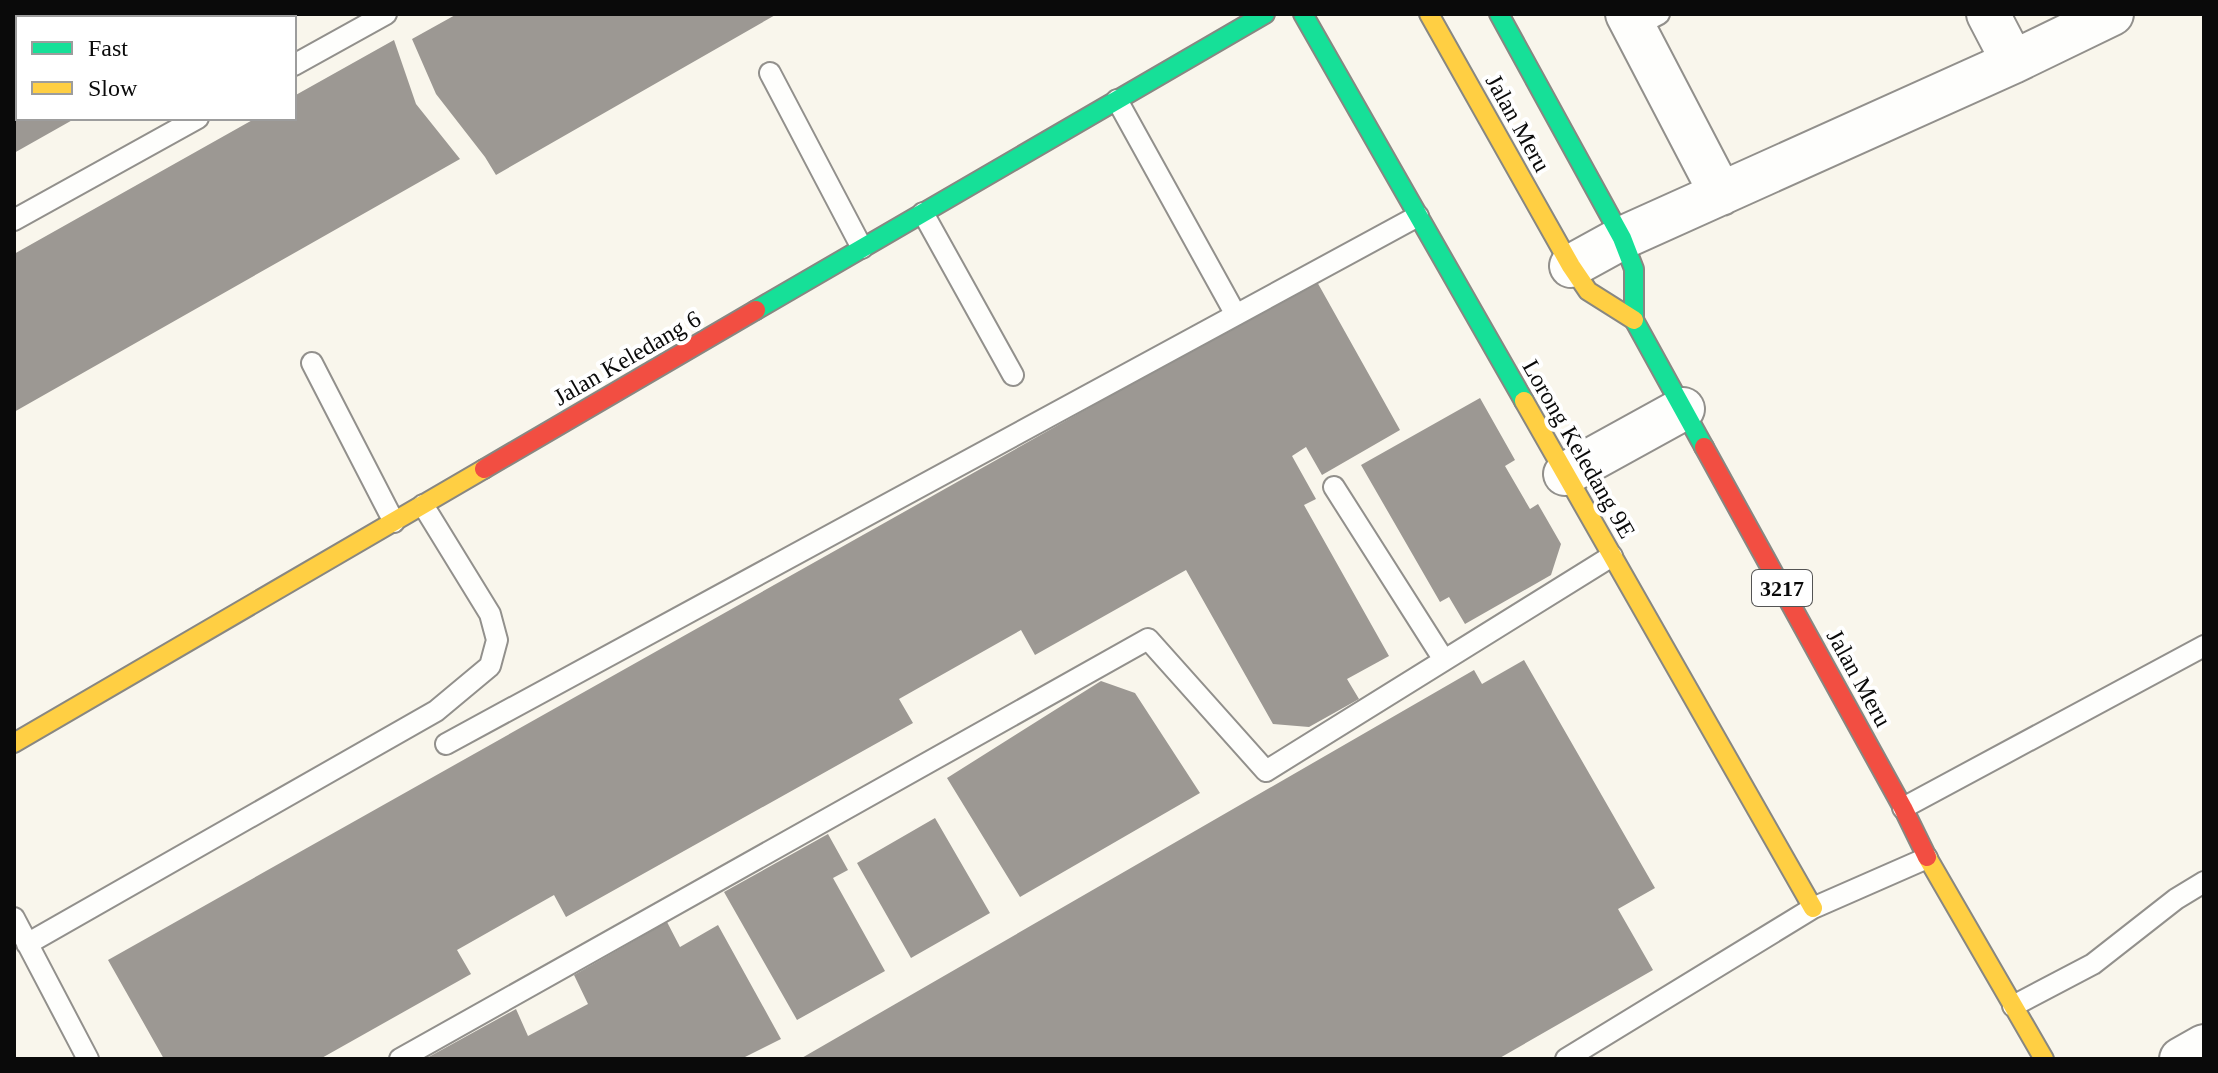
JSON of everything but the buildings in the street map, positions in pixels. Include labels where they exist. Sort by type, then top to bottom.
[{"type":"street","name":"Jalan Keledang 6","points":[[14,743],[1265,14]]},
{"type":"street","name":"Lorong Keledang 9E","points":[[1303,14],[1813,908]]},
{"type":"street","name":"Jalan Meru","points":[[1429,14],[1571,266],[1588,291],[1634,320]]},
{"type":"street","name":"Jalan Meru","points":[[1499,14],[1622,238],[1634,269],[1634,320],[1903,808],[1927,858],[2044,1059]]},
{"type":"street","points":[[1988,14],[2013,62]]},
{"type":"street","points":[[1571,266],[1622,238],[2013,62],[2112,14]]},
{"type":"street","points":[[1640,18],[1721,194]]},
{"type":"street","points":[[1565,474],[1683,409]]},
{"type":"lane","points":[[296,64],[386,14]]},
{"type":"lane","points":[[770,73],[862,248]]},
{"type":"lane","points":[[1117,100],[1236,315]]},
{"type":"lane","points":[[14,220],[194,120]]},
{"type":"lane","points":[[923,213],[1013,375]]},
{"type":"lane","points":[[446,744],[1418,216]]},
{"type":"lane","points":[[312,363],[394,522]]},
{"type":"lane","points":[[1334,487],[1444,660]]},
{"type":"lane","points":[[27,944],[436,711],[490,666],[497,640],[490,614],[423,505]]},
{"type":"lane","points":[[400,1059],[1148,639],[1266,771],[1612,556]]},
{"type":"lane","points":[[1903,808],[2204,646]]},
{"type":"lane","points":[[1566,1059],[1813,908],[1927,858]]},
{"type":"lane","points":[[2013,1006],[2093,964],[2176,899],[2204,882]]},
{"type":"lane","points":[[14,918],[88,1059]]},
{"type":"traffic: fast","points":[[756,310],[1265,14]]},
{"type":"traffic: fast","points":[[1303,14],[1524,401]]},
{"type":"traffic: fast","points":[[1499,14],[1622,238],[1634,269],[1634,320],[1704,447]]},
{"type":"traffic: slow","points":[[1429,14],[1571,266],[1588,291],[1634,320]]},
{"type":"traffic: slow","points":[[1524,401],[1813,908]]},
{"type":"traffic: slow","points":[[14,743],[484,469]]},
{"type":"traffic: slow","points":[[1927,857],[2044,1059]]},
{"type":"traffic: jam","points":[[484,469],[756,310]]},
{"type":"traffic: jam","points":[[1704,447],[1927,857]]}]
